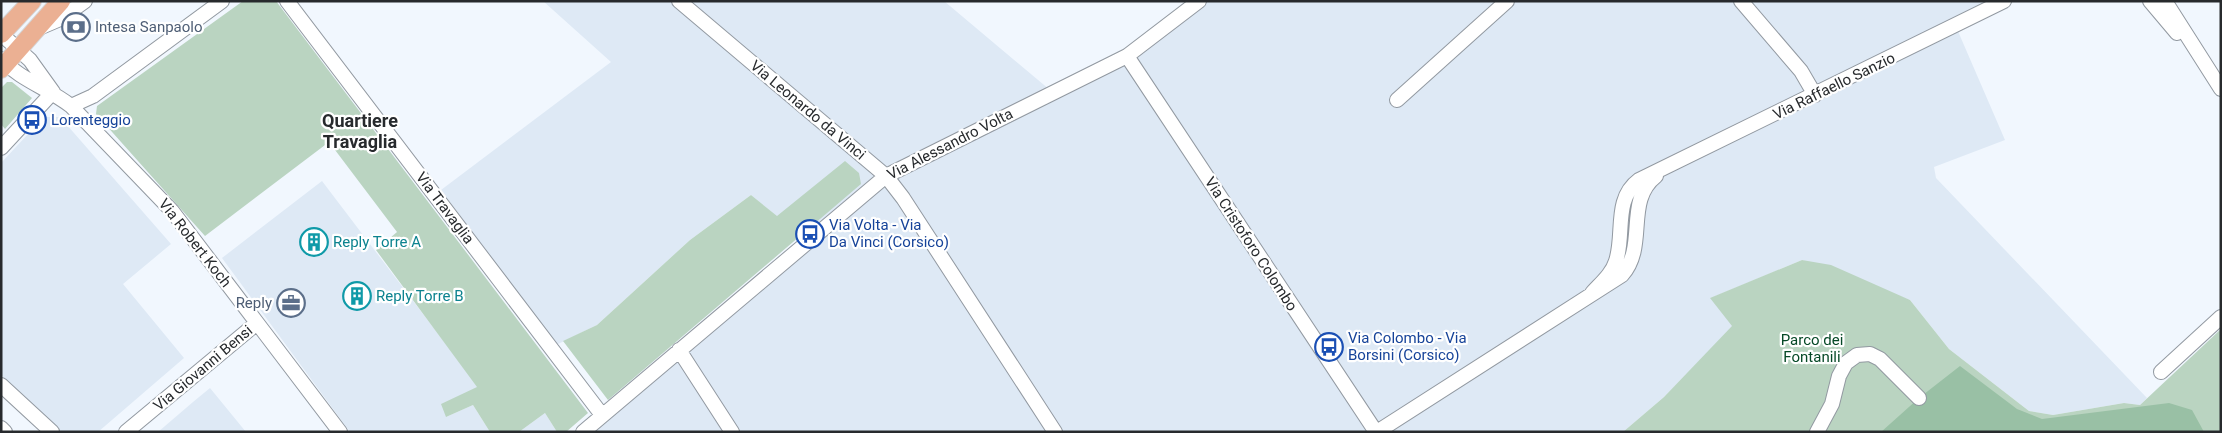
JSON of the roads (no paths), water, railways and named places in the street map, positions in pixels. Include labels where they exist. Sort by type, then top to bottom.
[{"type":"main road","points":[[1,34],[32,1]]},
{"type":"main road","points":[[3,64],[19,50],[60,1]]},
{"type":"street","points":[[38,28],[60,19],[85,1]]},
{"type":"street","points":[[70,106],[93,96],[222,1]]},
{"type":"street","name":"Via Travaglia","points":[[288,1],[602,415]]},
{"type":"street","name":"Via Leonardo da Vinci","points":[[679,1],[886,176],[903,198],[1055,432]]},
{"type":"street","name":"Via Alessandro Volta","points":[[583,432],[886,176],[1127,56],[1199,1]]},
{"type":"street","points":[[1397,100],[1507,1]]},
{"type":"street","points":[[1741,1],[1801,71],[1815,95]]},
{"type":"street","name":"Via Raffaello Sanzio","points":[[1376,432],[1622,275],[1628,269],[1636,243],[1640,197],[1649,181],[1664,169],[2004,1]]},
{"type":"street","points":[[2150,1],[2208,70]]},
{"type":"street","points":[[2165,1],[2221,89]]},
{"type":"street","name":"Via Robert Koch","points":[[1,34],[42,74],[53,92]]},
{"type":"street","name":"Via Cristoforo Colombo","points":[[1127,56],[1376,432]]},
{"type":"street","name":"Via Robert Koch","points":[[3,64],[32,83],[53,92],[70,106],[172,211],[340,432]]},
{"type":"street","points":[[1,148],[53,92]]},
{"type":"street","points":[[2161,372],[2221,317]]},
{"type":"street","name":"Via Giovanni Bensi","points":[[126,432],[257,323]]},
{"type":"street","points":[[679,350],[732,432]]},
{"type":"street","points":[[1817,432],[1832,404],[1839,376],[1846,363],[1857,355],[1870,354],[1880,359],[1919,398]]},
{"type":"street","points":[[1,385],[52,432]]},
{"type":"street","points":[[1,428],[5,432]]},
{"type":"place","name":"Intesa Sanpaolo","points":[[76,27]]},
{"type":"place","name":"Lorenteggio","points":[[32,120]]},
{"type":"place","name":"Via Volta - Via Da Vinci (Corsico)","points":[[810,234]]},
{"type":"place","name":"Reply Torre A","points":[[314,242]]},
{"type":"place","name":"Reply Torre B","points":[[357,296]]},
{"type":"place","name":"Reply","points":[[291,303]]},
{"type":"place","name":"Via Colombo - Via Borsini (Corsico)","points":[[1329,347]]},
{"type":"district","name":"Quartiere Travaglia","points":[[360,130]]},
{"type":"park label","name":"Parco dei Fontanili","points":[[1812,348]]}]
